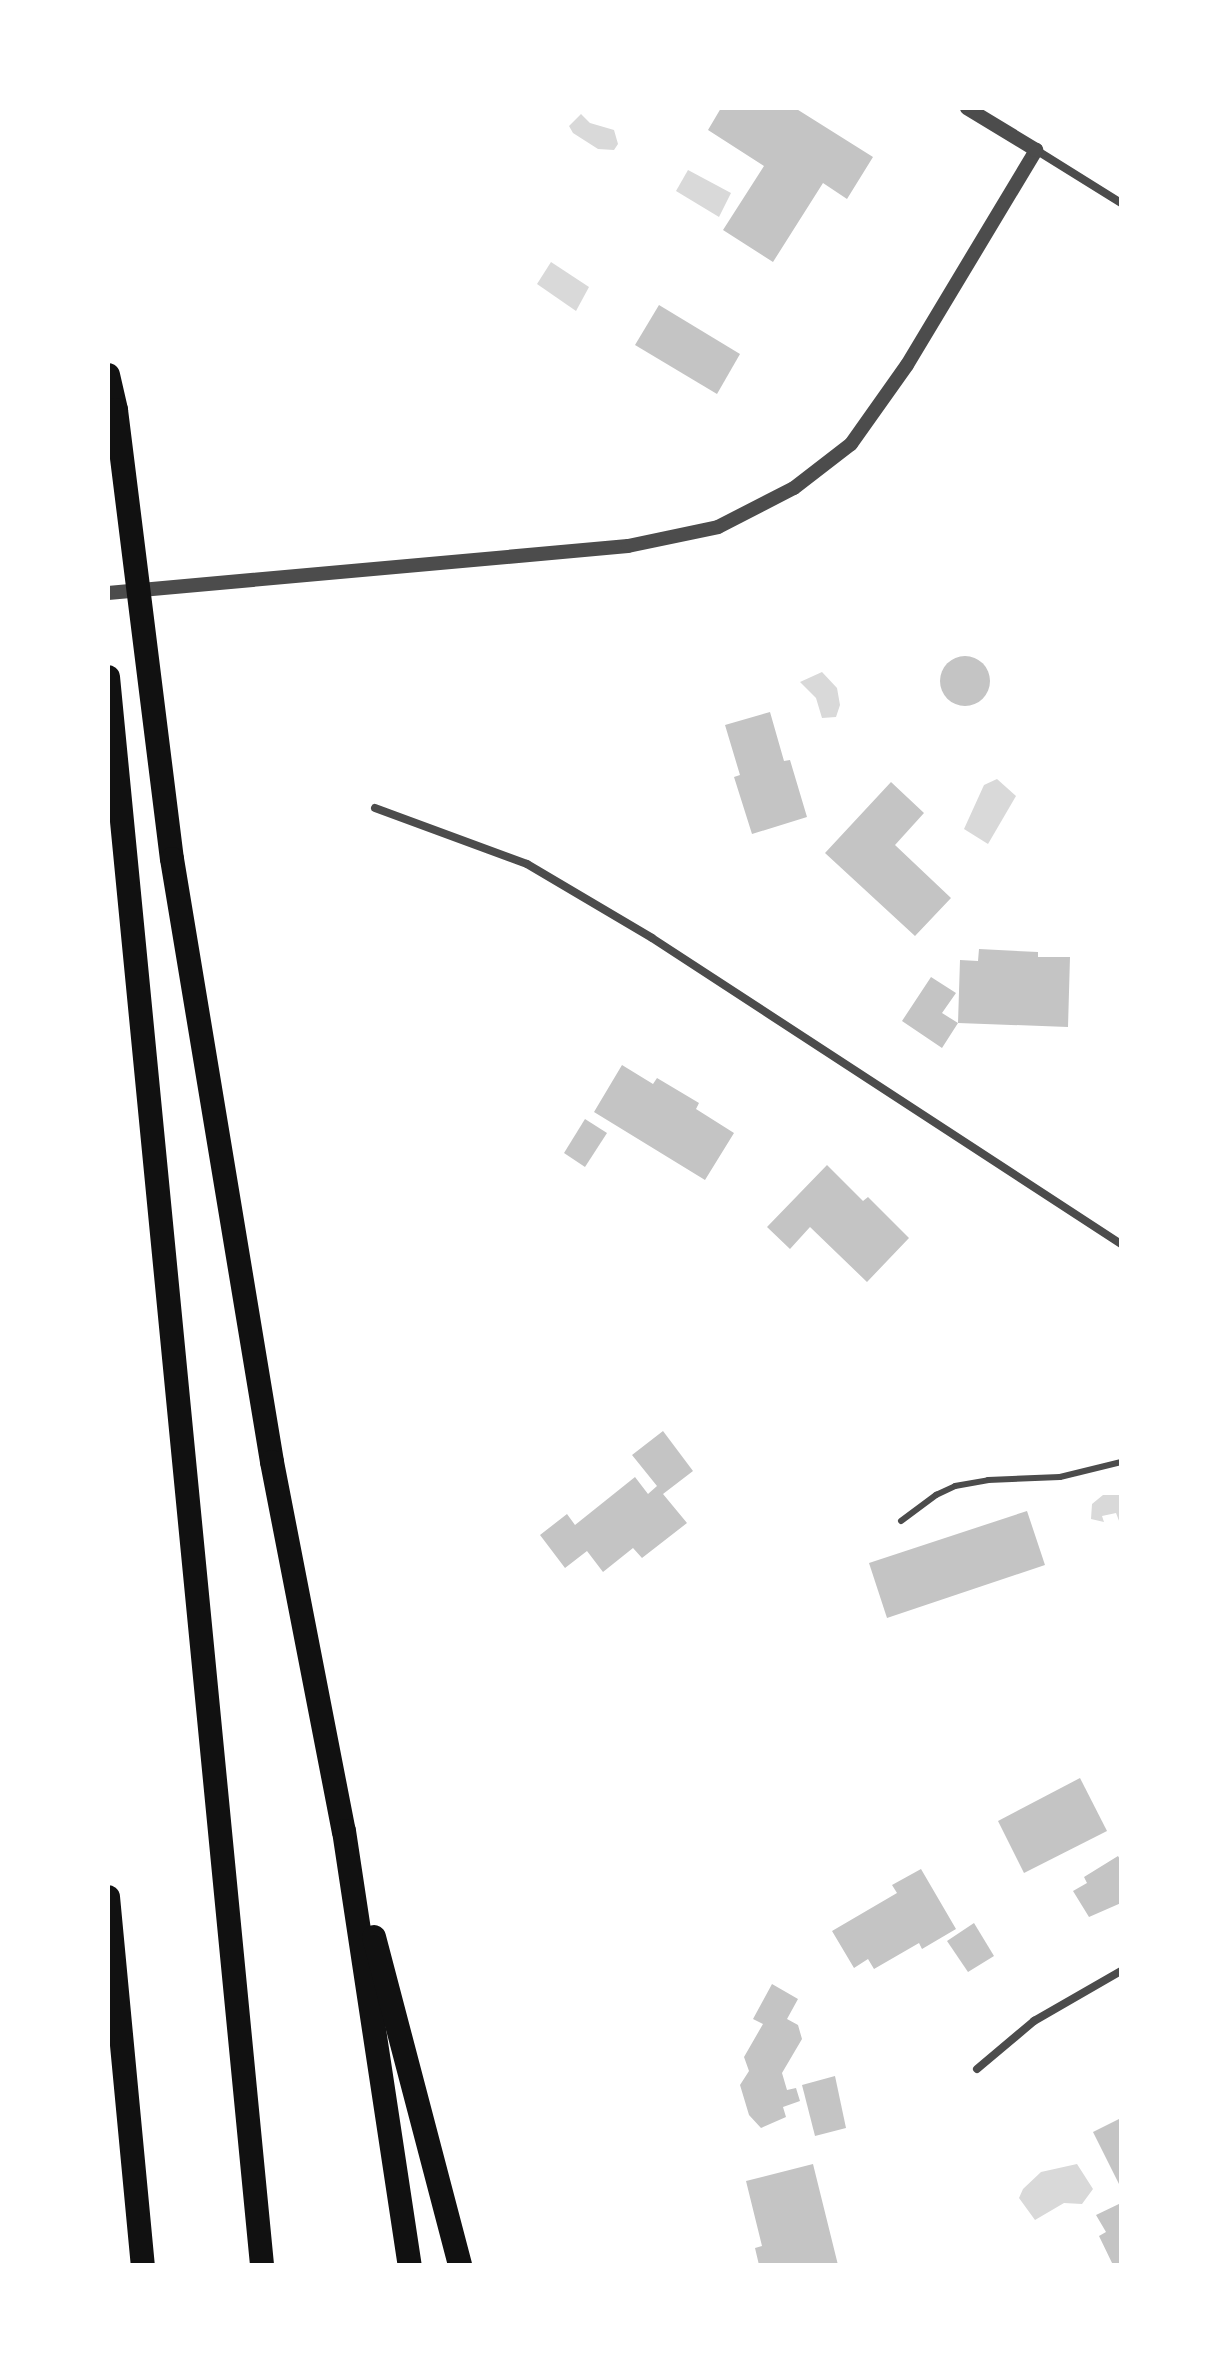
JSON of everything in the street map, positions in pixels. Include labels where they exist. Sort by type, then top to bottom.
[{"type":"highway","points":[[108,375],[116,410],[172,859],[272,1462],[344,1831],[410,2265]]},
{"type":"highway","points":[[108,677],[262,2265]]},
{"type":"highway","points":[[344,1831],[418,2097],[460,2265]]},
{"type":"highway","points":[[108,1897],[143,2265]]},
{"type":"street","points":[[967,108],[1121,203]]},
{"type":"street","points":[[108,593],[628,546],[718,527],[794,488],[851,444],[907,365],[1036,150]]},
{"type":"street","points":[[375,808],[540,872],[652,938],[1121,1244]]},
{"type":"street","points":[[977,2069],[1034,2021],[1121,1971]]},
{"type":"lane","points":[[901,1521],[936,1495],[955,1486],[988,1480],[1060,1477],[1121,1462]]},
{"type":"shaded area","points":[[581,114],[590,123],[614,130],[618,144],[614,150],[598,149],[573,133],[569,126]]},
{"type":"shaded area","points":[[688,170],[731,193],[719,217],[676,191]]},
{"type":"shaded area","points":[[551,262],[589,287],[576,311],[537,284]]},
{"type":"shaded area","points":[[822,672],[837,688],[840,705],[836,717],[822,718],[816,698],[800,682]]},
{"type":"shaded area","points":[[997,779],[1016,796],[988,844],[964,829],[984,785]]},
{"type":"shaded area","points":[[1103,1495],[1121,1495],[1121,1526],[1116,1513],[1102,1516],[1104,1522],[1091,1519],[1092,1504]]},
{"type":"shaded area","points":[[1077,2164],[1093,2189],[1082,2204],[1064,2203],[1035,2220],[1019,2198],[1023,2189],[1041,2172]]},
{"type":"building","points":[[721,108],[795,108],[873,157],[847,199],[823,183],[773,262],[723,230],[764,166],[708,130]]},
{"type":"building","points":[[659,305],[740,354],[717,394],[635,345]]},
{"type":"building","points":[[965,656],[982,664],[990,681],[982,698],[965,706],[948,698],[940,681],[948,664]]},
{"type":"building","points":[[770,712],[784,761],[790,760],[807,817],[752,834],[734,777],[740,775],[725,725]]},
{"type":"building","points":[[891,782],[924,813],[895,845],[951,898],[915,936],[825,853]]},
{"type":"building","points":[[979,949],[1038,952],[1038,957],[1070,957],[1068,1027],[958,1023],[960,960],[978,961]]},
{"type":"building","points":[[931,977],[956,993],[942,1013],[958,1023],[942,1048],[902,1021]]},
{"type":"building","points":[[622,1065],[653,1084],[657,1078],[699,1103],[696,1109],[734,1133],[705,1180],[594,1112]]},
{"type":"building","points":[[585,1119],[607,1133],[585,1167],[564,1153]]},
{"type":"building","points":[[827,1165],[863,1201],[868,1197],[909,1238],[867,1282],[810,1227],[790,1249],[767,1227]]},
{"type":"building","points":[[663,1431],[693,1471],[663,1494],[687,1523],[642,1558],[633,1548],[603,1572],[587,1551],[565,1568],[540,1535],[567,1514],[575,1525],[635,1477],[648,1494],[657,1486],[632,1455]]},
{"type":"building","points":[[1027,1511],[1045,1565],[887,1618],[869,1563]]},
{"type":"building","points":[[1080,1778],[1107,1831],[1024,1873],[998,1821]]},
{"type":"building","points":[[1118,1856],[1121,1861],[1121,1903],[1089,1917],[1073,1891],[1087,1883],[1084,1877]]},
{"type":"building","points":[[921,1869],[956,1929],[922,1949],[919,1943],[874,1969],[868,1959],[854,1968],[832,1931],[897,1893],[892,1885]]},
{"type":"building","points":[[974,1923],[994,1956],[968,1972],[947,1941]]},
{"type":"building","points":[[772,1984],[798,1999],[787,2019],[798,2025],[802,2039],[782,2073],[787,2090],[796,2088],[800,2101],[783,2107],[786,2117],[761,2128],[749,2115],[740,2085],[749,2071],[744,2057],[763,2024],[753,2019]]},
{"type":"building","points":[[835,2076],[846,2128],[815,2136],[802,2085]]},
{"type":"building","points":[[1121,2118],[1121,2188],[1093,2132]]},
{"type":"building","points":[[813,2164],[838,2265],[759,2265],[755,2248],[762,2246],[746,2181]]},
{"type":"building","points":[[1121,2203],[1121,2265],[1113,2265],[1099,2236],[1106,2232],[1096,2215]]}]
